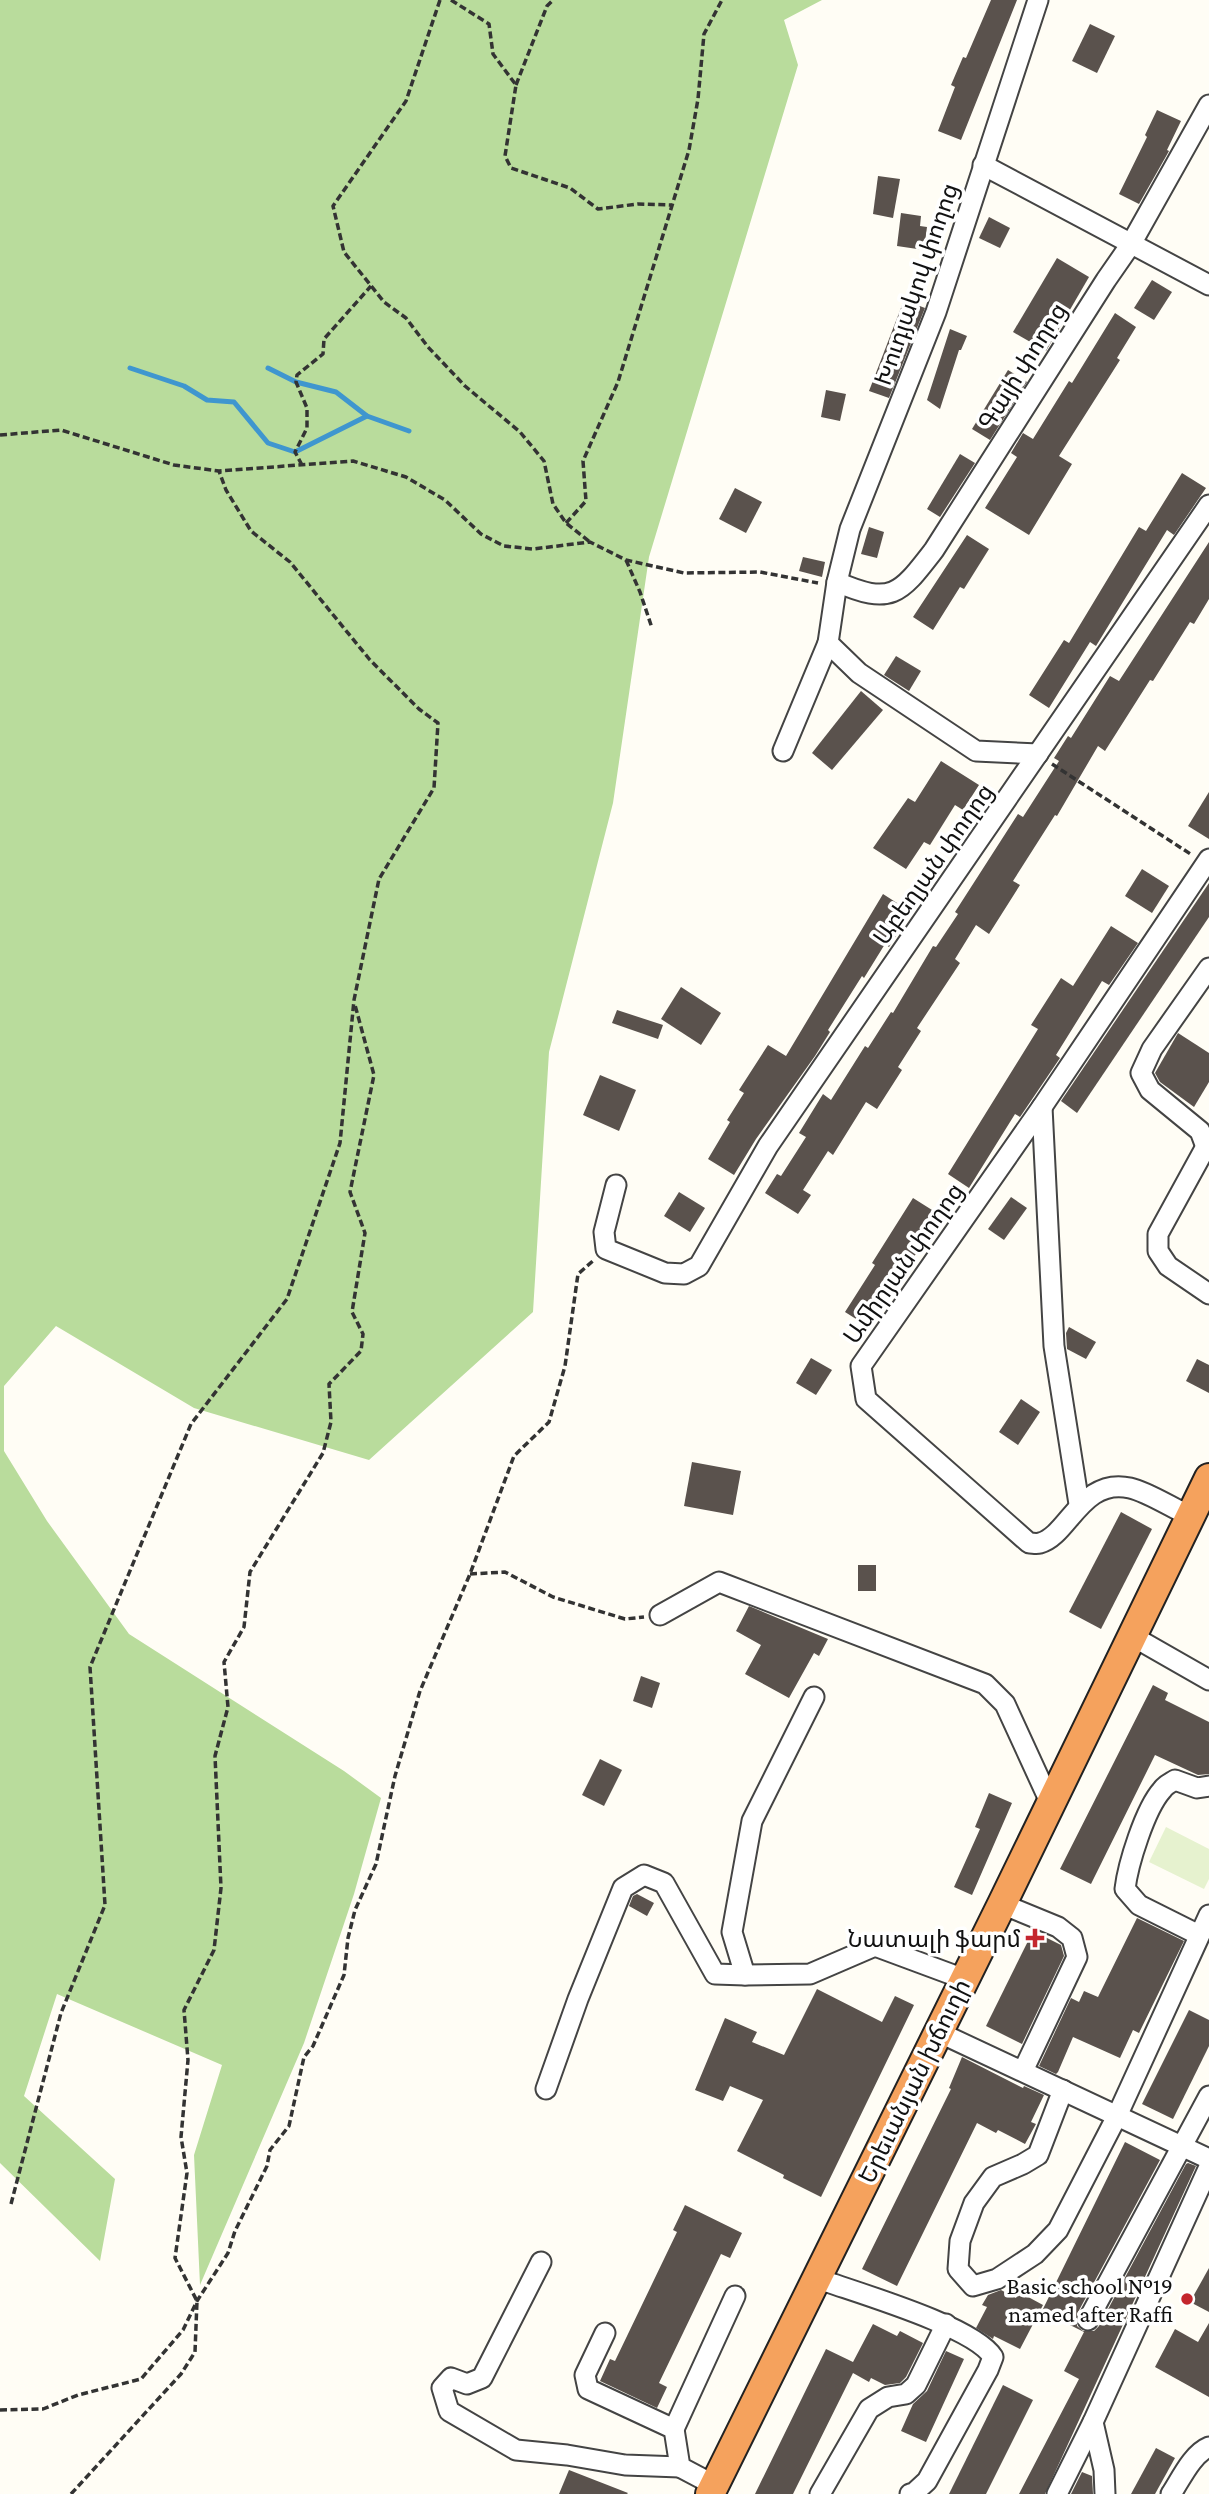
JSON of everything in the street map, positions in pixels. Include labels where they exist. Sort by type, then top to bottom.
[{"type":"highway","name":"Երեւանյան խճուղի","points":[[712,2490],[1209,1478]]},
{"type":"street","name":"Խուդյակով փողոց","points":[[783,751],[828,643],[837,582],[850,529],[936,312],[1038,0]]},
{"type":"street","name":"Գայի փողոց","points":[[837,582],[859,592],[877,596],[901,588],[914,576],[934,550],[1131,244],[1209,105]]},
{"type":"street","points":[[983,165],[1209,285]]},
{"type":"street","name":"Աբեղյան փողոց","points":[[606,1249],[665,1273],[684,1274],[699,1266],[768,1146],[1209,506]]},
{"type":"street","points":[[828,643],[859,673],[976,751],[1038,754]]},
{"type":"street","name":"Ամիրյան փողոց","points":[[1190,1516],[1130,1488],[1109,1486],[1079,1504],[1049,1537],[1040,1543],[1029,1543],[866,1399],[861,1366],[1042,1107],[1207,862]]},
{"type":"street","points":[[1206,981],[1152,1049],[1141,1073],[1150,1090],[1200,1131],[1208,1144],[1158,1234],[1158,1251],[1168,1266],[1209,1294]]},
{"type":"street","points":[[1042,1107],[1054,1346],[1079,1504]]},
{"type":"street","points":[[606,1249],[604,1233],[616,1185]]},
{"type":"street","points":[[660,1615],[719,1582],[985,1684],[1005,1704],[1050,1802]]},
{"type":"street","points":[[1132,1636],[1209,1680]]},
{"type":"street","points":[[745,1975],[732,1931],[752,1821],[814,1697]]},
{"type":"street","points":[[1199,1935],[1139,1905],[1125,1889],[1128,1867],[1155,1800],[1163,1787],[1175,1780],[1197,1788],[1209,1786]]},
{"type":"street","points":[[546,2089],[578,1999],[623,1888],[644,1875],[664,1883],[715,1974],[810,1974],[875,1946],[964,1979]]},
{"type":"street","points":[[1002,1904],[1058,1927],[1072,1938],[1077,1957],[1023,2071]]},
{"type":"street","points":[[1063,2091],[1038,2155],[993,2177],[974,2203],[960,2241],[958,2269],[973,2286],[996,2279],[1035,2254],[1058,2230],[1117,2116],[1209,1915]]},
{"type":"street","points":[[938,2032],[1209,2159]]},
{"type":"street","points":[[1088,2320],[1209,2096]]},
{"type":"street","points":[[1057,2494],[1093,2422],[1209,2167]]},
{"type":"street","points":[[541,2262],[482,2378],[467,2384],[451,2378],[442,2388],[450,2411],[516,2450],[625,2465],[680,2467],[712,2490]]},
{"type":"street","points":[[816,2278],[946,2324],[988,2350],[993,2357],[927,2481],[910,2494]]},
{"type":"street","points":[[680,2467],[674,2429],[735,2296]]},
{"type":"street","points":[[820,2494],[869,2409],[888,2397],[906,2394],[916,2385],[946,2324]]},
{"type":"street","points":[[605,2333],[585,2375],[588,2389],[674,2429]]},
{"type":"street","points":[[1093,2422],[1104,2470],[1105,2494]]},
{"type":"street","points":[[1171,2494],[1186,2470],[1204,2449],[1209,2447]]},
{"type":"path","points":[[440,0],[406,101],[333,206],[344,252],[384,302],[406,318],[428,347],[465,386],[520,432],[544,461],[553,504],[566,523],[590,542],[626,560],[684,573],[760,572],[816,583],[837,582]]},
{"type":"path","points":[[451,0],[489,24],[493,54],[516,85]]},
{"type":"path","points":[[553,0],[547,6],[516,85],[505,156],[510,168],[570,188],[598,209],[638,204],[671,205]]},
{"type":"path","points":[[566,523],[586,501],[583,461],[618,382],[689,150],[698,99],[704,34],[722,0]]},
{"type":"path","points":[[302,465],[295,452],[307,428],[307,408],[296,382],[298,374],[323,354],[324,339],[371,286]]},
{"type":"path","points":[[0,435],[61,430],[174,465],[219,471],[353,461],[406,477],[445,500],[481,534],[504,546],[533,549],[590,542]]},
{"type":"path","points":[[11,2203],[61,2014],[104,1905],[90,1667],[191,1424],[287,1299],[340,1143],[354,1000],[379,878],[434,788],[438,723],[419,709],[370,660],[290,562],[251,531],[226,490],[219,471]]},
{"type":"path","points":[[626,560],[652,628]]},
{"type":"path","points":[[1038,754],[1207,862]]},
{"type":"path","points":[[71,2494],[172,2384],[195,2352],[197,2301],[175,2258],[187,2173],[181,2137],[188,2060],[184,2010],[215,1950],[221,1888],[215,1756],[228,1707],[224,1662],[244,1627],[250,1572],[323,1453],[331,1422],[329,1384],[361,1351],[363,1334],[352,1312],[365,1233],[350,1192],[374,1075],[354,1000]]},
{"type":"path","points":[[0,2410],[43,2409],[78,2395],[141,2379],[183,2330],[197,2301],[228,2253],[267,2166],[270,2150],[289,2126],[304,2057],[313,2046],[344,1975],[355,1910],[376,1864],[395,1776],[420,1691],[470,1574],[514,1455],[549,1422],[565,1366],[578,1274],[606,1249]]},
{"type":"path","points":[[470,1574],[505,1572],[553,1597],[625,1619],[660,1615]]},
{"type":"green space","points":[[0,0],[822,0],[784,20],[798,65],[649,557],[613,803],[549,1052],[533,1312],[369,1460],[194,1408],[56,1326],[4,1386],[4,1451],[47,1521],[129,1634],[344,1771],[381,1798],[354,1894],[304,2043],[200,2285],[194,2155],[222,2065],[57,1994],[24,2096],[115,2179],[100,2261],[0,2163]]},
{"type":"green space","points":[[1166,1827],[1209,1849],[1209,1879],[1204,1889],[1149,1862]]},
{"type":"building","points":[[991,0],[1017,0],[961,140],[938,131],[955,87],[951,85]]},
{"type":"building","points":[[1090,24],[1115,36],[1097,73],[1072,61]]},
{"type":"building","points":[[1157,110],[1181,121],[1167,150],[1169,151],[1139,204],[1119,194]]},
{"type":"building","points":[[878,176],[900,179],[893,218],[873,214]]},
{"type":"building","points":[[901,213],[921,216],[920,226],[927,227],[924,250],[897,246]]},
{"type":"building","points":[[989,217],[1010,228],[1000,248],[979,238]]},
{"type":"building","points":[[1057,258],[1089,277],[1046,351],[1013,332]]},
{"type":"building","points":[[1152,280],[1172,292],[1154,320],[1134,308]]},
{"type":"building","points":[[904,300],[925,308],[889,398],[869,391]]},
{"type":"building","points":[[1115,313],[1136,327],[1117,358],[1120,360],[1059,456],[1072,464],[1029,535],[985,508],[1017,457],[1011,453],[1023,433],[1033,439],[1069,381],[1072,383]]},
{"type":"building","points":[[950,329],[967,336],[959,350],[940,409],[927,400]]},
{"type":"building","points":[[1008,370],[1027,382],[990,440],[972,429]]},
{"type":"building","points":[[826,390],[846,394],[840,421],[821,417]]},
{"type":"building","points":[[960,454],[975,463],[940,517],[927,509]]},
{"type":"building","points":[[1182,473],[1206,488],[1174,535],[1167,530],[1096,646],[1090,642],[1049,708],[1029,695],[1064,640],[1069,643],[1139,527],[1146,531]]},
{"type":"building","points":[[735,488],[762,502],[746,533],[719,519]]},
{"type":"building","points":[[869,527],[884,532],[877,558],[861,554]]},
{"type":"building","points":[[967,535],[989,549],[964,589],[960,587],[933,630],[913,617]]},
{"type":"building","points":[[1209,542],[1209,599],[1194,624],[1190,622],[1153,681],[1150,680],[1105,751],[1098,746],[1057,816],[1055,815],[1013,881],[1020,885],[989,934],[976,925],[955,959],[960,963],[917,1028],[921,1031],[898,1067],[902,1070],[877,1109],[866,1102],[833,1155],[828,1151],[803,1190],[811,1195],[798,1214],[765,1193],[777,1174],[781,1176],[806,1137],[799,1133],[823,1094],[831,1100],[865,1046],[868,1048],[891,1012],[893,1013],[933,946],[936,947],[958,914],[955,912],[1018,814],[1023,817],[1059,761],[1054,758],[1068,736],[1071,738],[1110,676],[1119,681]]},
{"type":"building","points":[[803,557],[825,562],[822,577],[799,571]]},
{"type":"building","points":[[896,656],[921,671],[909,691],[884,675]]},
{"type":"building","points":[[861,691],[883,710],[832,770],[812,753]]},
{"type":"building","points":[[941,761],[979,785],[963,810],[955,805],[930,845],[924,842],[906,869],[873,848],[908,798],[915,802]]},
{"type":"building","points":[[1209,792],[1209,839],[1188,826]]},
{"type":"building","points":[[1142,869],[1169,886],[1152,913],[1125,896]]},
{"type":"building","points":[[1209,883],[1209,917],[1077,1113],[1061,1101]]},
{"type":"building","points":[[883,894],[911,912],[889,947],[885,944],[864,978],[862,976],[815,1056],[734,1175],[708,1159],[744,1093],[739,1090],[768,1045],[786,1056]]},
{"type":"building","points":[[1111,926],[1138,943],[1109,985],[1102,981],[1056,1055],[1060,1058],[1020,1117],[1015,1114],[969,1188],[948,1174],[1038,1029],[1031,1025],[1061,978],[1073,986]]},
{"type":"building","points":[[681,987],[721,1013],[701,1045],[661,1019]]},
{"type":"building","points":[[617,1010],[663,1025],[658,1039],[612,1023]]},
{"type":"building","points":[[1178,1033],[1209,1053],[1209,1082],[1194,1107],[1160,1082],[1155,1073]]},
{"type":"building","points":[[600,1075],[636,1090],[619,1131],[583,1115]]},
{"type":"building","points":[[679,1192],[705,1208],[690,1232],[664,1216]]},
{"type":"building","points":[[1011,1197],[1027,1208],[1004,1240],[988,1229]]},
{"type":"building","points":[[913,1198],[940,1215],[899,1281],[894,1277],[864,1324],[845,1312]]},
{"type":"building","points":[[1069,1327],[1096,1342],[1086,1359],[1067,1349],[1066,1333]]},
{"type":"building","points":[[811,1358],[832,1370],[816,1395],[796,1383]]},
{"type":"building","points":[[1197,1359],[1209,1365],[1209,1393],[1186,1381]]},
{"type":"building","points":[[1021,1399],[1040,1412],[1018,1445],[999,1432]]},
{"type":"building","points":[[692,1462],[741,1471],[733,1515],[684,1506]]},
{"type":"building","points":[[1121,1512],[1152,1529],[1101,1629],[1069,1612]]},
{"type":"building","points":[[858,1565],[876,1565],[876,1591],[858,1591]]},
{"type":"building","points":[[749,1606],[828,1639],[819,1656],[814,1653],[789,1698],[745,1674],[761,1645],[736,1631]]},
{"type":"building","points":[[641,1676],[660,1683],[652,1708],[633,1701]]},
{"type":"building","points":[[1153,1685],[1168,1693],[1165,1700],[1209,1722],[1209,1774],[1198,1775],[1155,1755],[1091,1884],[1060,1869]]},
{"type":"building","points":[[600,1759],[622,1770],[604,1806],[582,1795]]},
{"type":"building","points":[[989,1793],[1012,1803],[972,1895],[954,1887],[980,1829],[975,1827]]},
{"type":"building","points":[[637,1894],[654,1903],[647,1916],[629,1906],[633,1896]]},
{"type":"building","points":[[1137,1918],[1184,1941],[1139,2033],[1133,2030],[1120,2058],[1073,2037],[1056,2074],[1039,2066],[1071,1998],[1079,2002],[1084,1991],[1098,1997]]},
{"type":"building","points":[[1033,1931],[1061,1945],[1064,1956],[1022,2044],[986,2026]]},
{"type":"building","points":[[817,1989],[882,2022],[895,1996],[914,2005],[821,2197],[737,2151],[763,2100],[730,2086],[723,2101],[695,2090],[725,2018],[757,2032],[752,2042],[784,2055]]},
{"type":"building","points":[[1189,2010],[1209,2020],[1209,2046],[1173,2119],[1142,2104]]},
{"type":"building","points":[[962,2057],[1023,2088],[1024,2086],[1044,2095],[1031,2122],[1036,2124],[1025,2144],[977,2123],[897,2286],[862,2269],[951,2089],[949,2088]]},
{"type":"building","points":[[1125,2142],[1160,2160],[1077,2314],[1077,2326],[1083,2331],[1094,2331],[1099,2326],[1186,2164],[1196,2166],[1045,2494],[1019,2494],[1079,2379],[1064,2371],[1084,2332],[1042,2311]]},
{"type":"building","points":[[685,2205],[742,2233],[730,2258],[721,2254],[659,2383],[667,2387],[657,2408],[600,2381],[610,2359],[615,2361],[677,2232],[673,2230]]},
{"type":"building","points":[[1209,2268],[1209,2312],[1190,2302]]},
{"type":"building","points":[[1001,2290],[1016,2298],[1019,2292],[1043,2305],[1020,2349],[994,2336],[993,2339],[976,2328],[987,2307],[982,2305],[988,2295]]},
{"type":"building","points":[[1209,2323],[1209,2397],[1155,2367],[1175,2329],[1198,2342]]},
{"type":"building","points":[[873,2324],[897,2336],[900,2331],[923,2343],[906,2377],[900,2383],[885,2385],[871,2378],[869,2382],[853,2373],[793,2494],[755,2494],[826,2349],[853,2362]]},
{"type":"building","points":[[946,2351],[964,2359],[926,2442],[901,2431],[913,2404],[927,2391]]},
{"type":"building","points":[[1003,2385],[1033,2400],[986,2494],[949,2494]]},
{"type":"building","points":[[1156,2448],[1175,2458],[1155,2494],[1131,2494]]},
{"type":"building","points":[[569,2470],[628,2493],[559,2494]]},
{"type":"building","points":[[1082,2472],[1092,2476],[1093,2494],[1071,2494]]},
{"type":"waterway","points":[[130,368],[184,386],[207,400],[234,402],[268,443],[295,452],[367,416],[409,431]]},
{"type":"waterway","points":[[268,368],[296,382],[336,392],[367,416]]},
{"type":"place","name":"Նատալի ֆարմ","points":[[1035,1938]]},
{"type":"place","name":"Basic school №19 named after Raffi","points":[[1187,2299]]}]
